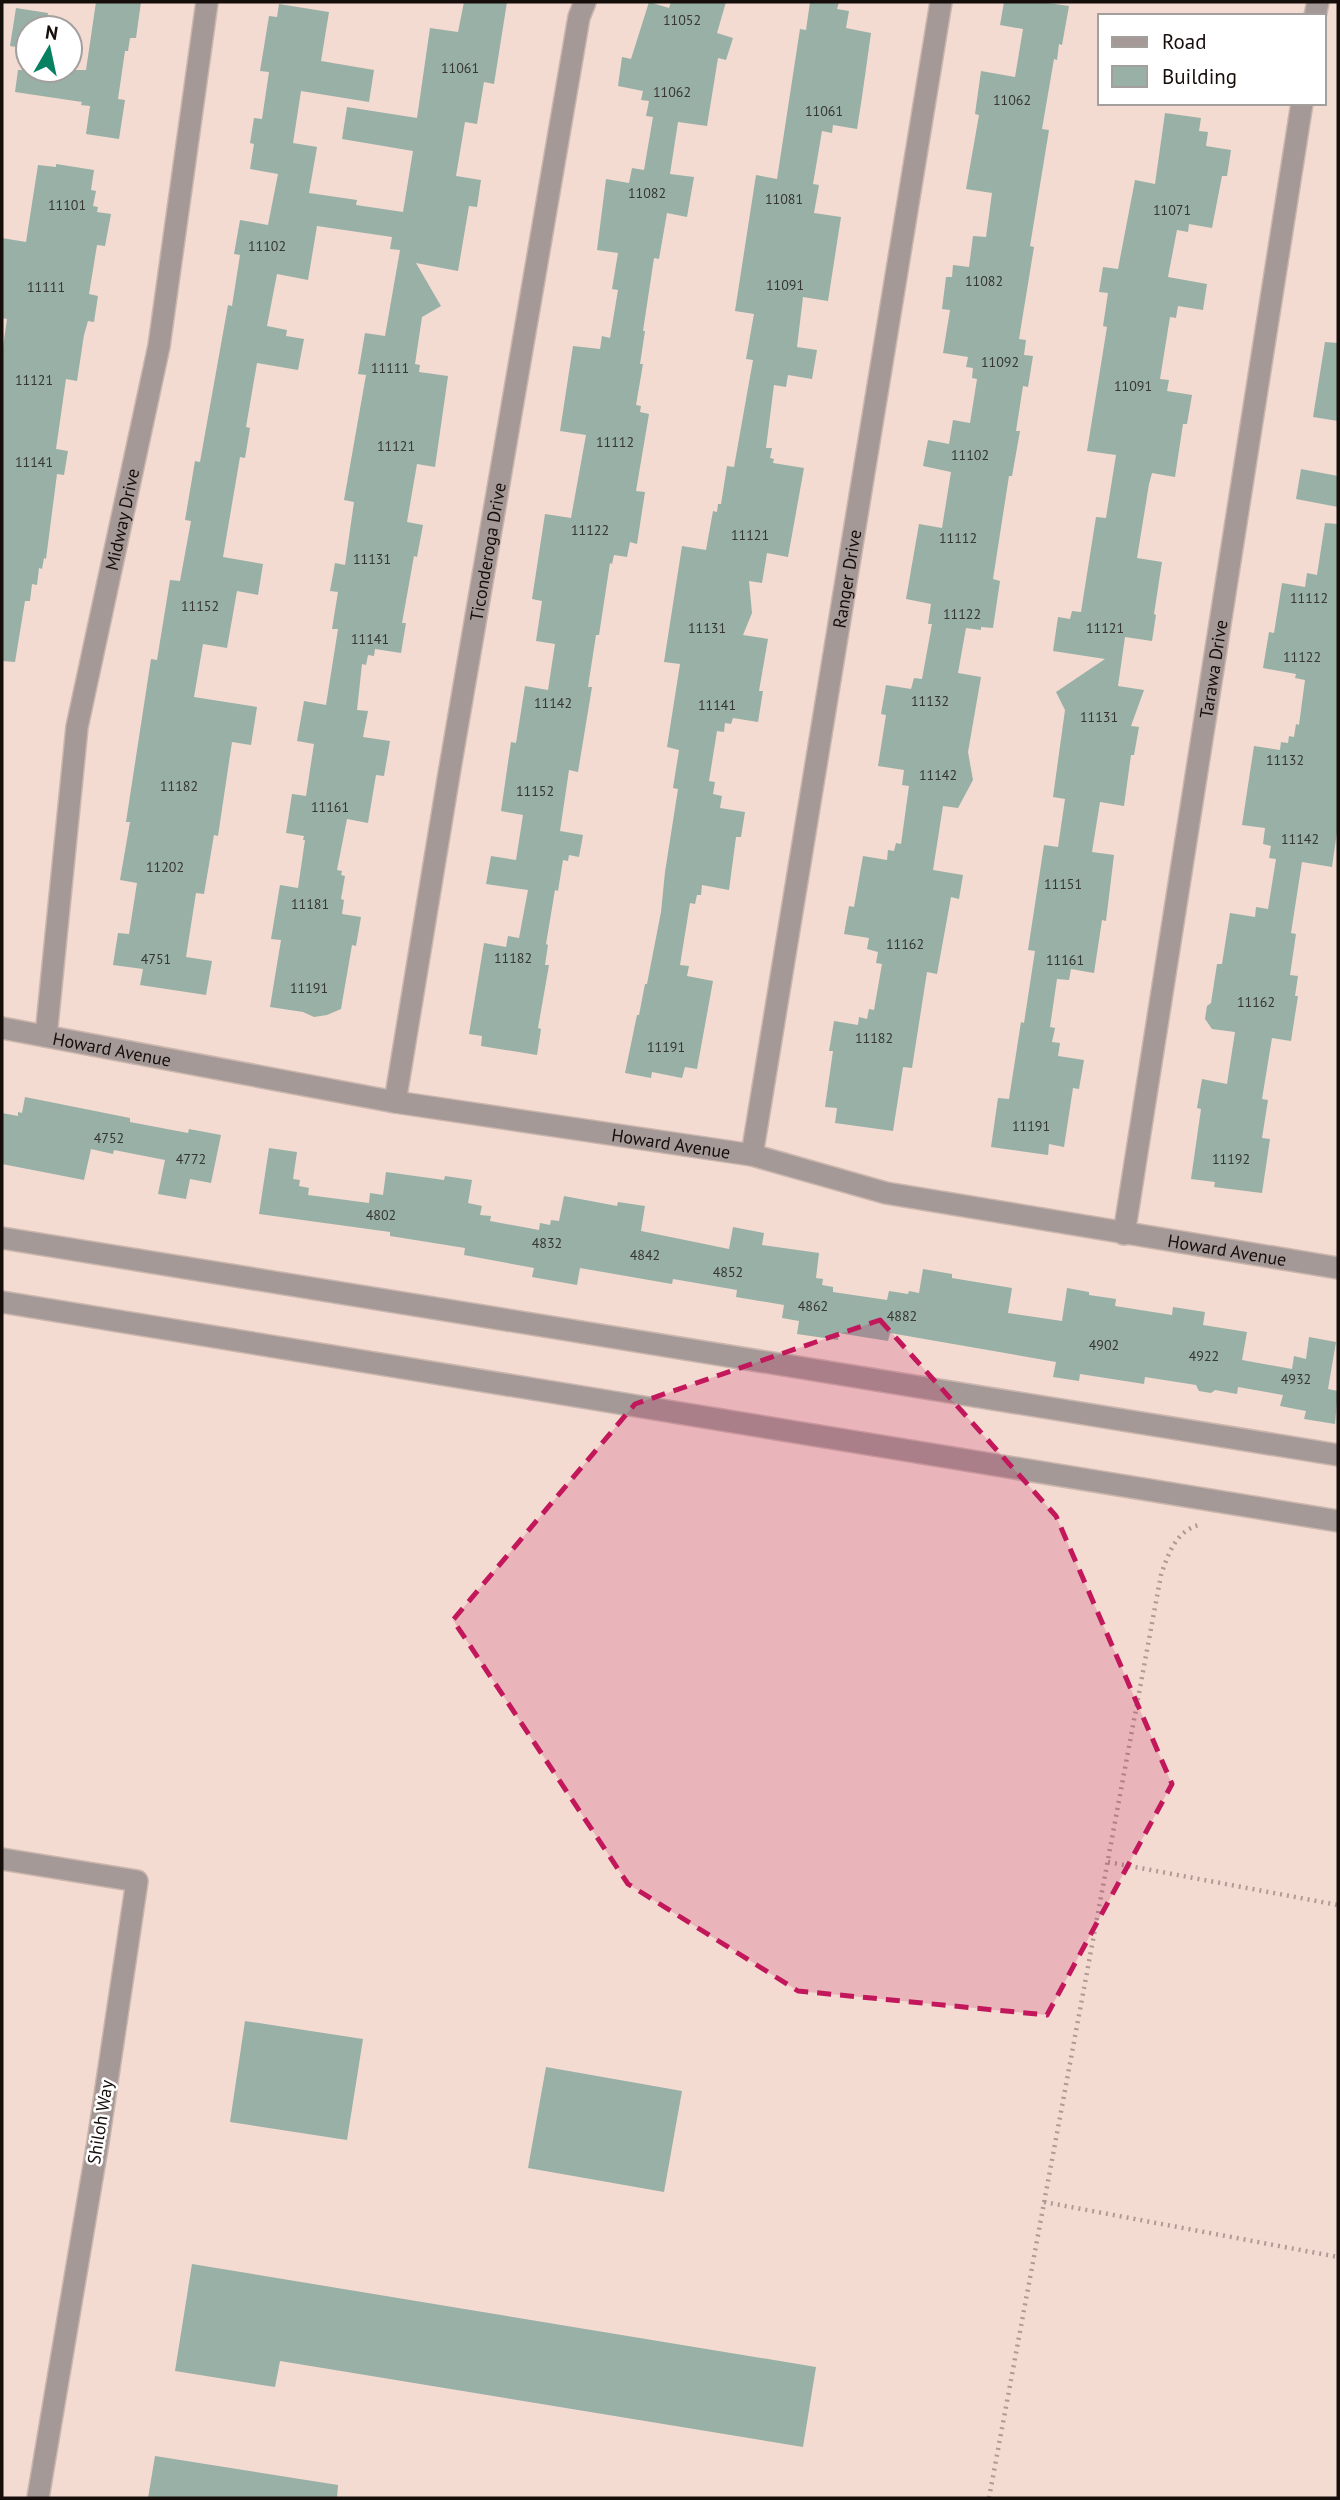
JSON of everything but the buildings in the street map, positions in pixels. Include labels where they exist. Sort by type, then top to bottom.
[{"type":"street","name":"Midway Drive","points":[[46,1036],[77,727],[159,345],[207,2]]},
{"type":"street","name":"Ticonderoga Drive","points":[[395,1102],[579,17],[584,2]]},
{"type":"street","name":"Ranger Drive","points":[[752,1155],[942,2]]},
{"type":"street","name":"Tarawa Drive","points":[[1124,1234],[1302,105]]},
{"type":"street","name":"Howard Avenue","points":[[2,1028],[395,1102],[752,1155],[886,1193],[1338,1268]]},
{"type":"street","points":[[2,1238],[1338,1455]]},
{"type":"street","points":[[2,1302],[1338,1521]]},
{"type":"street","name":"Shiloh Way","points":[[2,1859],[137,1881],[98,2142],[38,2498]]},
{"type":"path","points":[[989,2498],[1161,1575],[1170,1549],[1189,1528],[1209,1523]]},
{"type":"path","points":[[1108,1862],[1338,1905]]},
{"type":"path","points":[[1044,2202],[1338,2256]]},
{"type":"highlighted area","points":[[880,1320],[1056,1516],[1172,1784],[1047,2015],[798,1991],[628,1884],[453,1620],[635,1404]]}]
